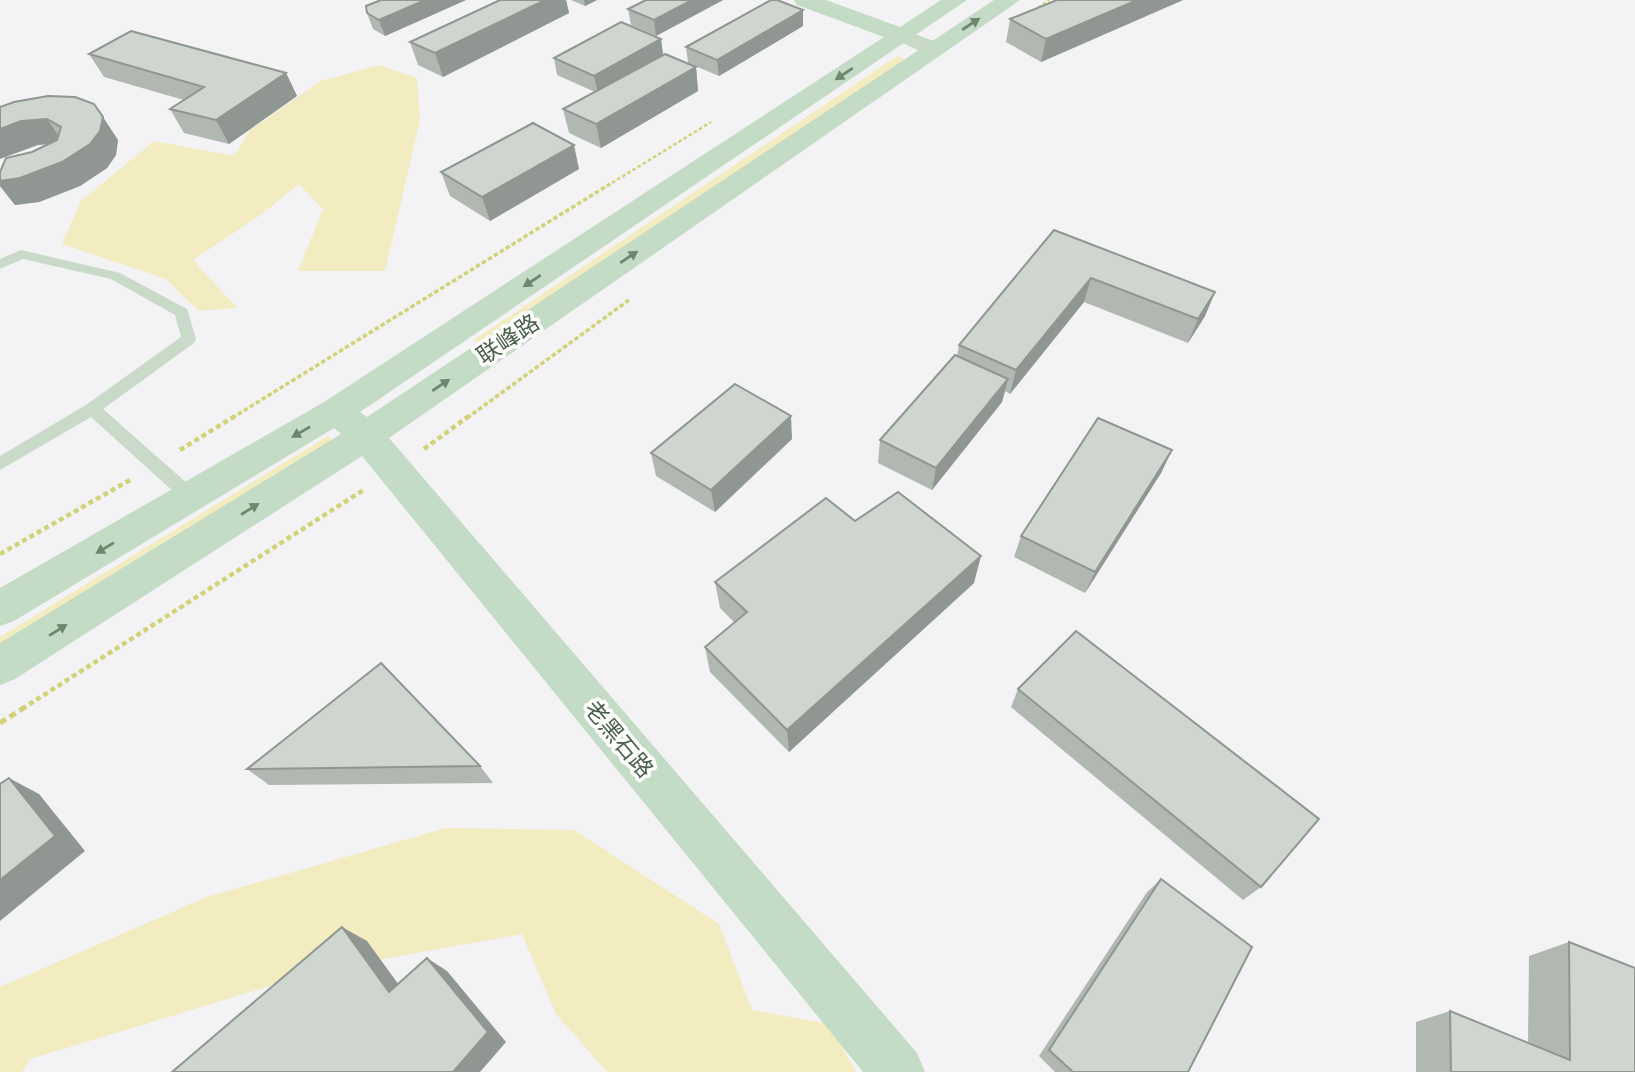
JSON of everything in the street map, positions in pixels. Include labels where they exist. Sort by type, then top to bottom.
[{"type":"main road","points":[[805,0],[901,36]]},
{"type":"main road","name":"联峰路","points":[[0,666],[956,0]]},
{"type":"main road","name":"联峰路","points":[[0,610],[191,497],[351,424],[1009,0]]},
{"type":"main road","name":"老黑石路","points":[[351,424],[898,1072]]},
{"type":"street","points":[[901,36],[934,49]]},
{"type":"lane","points":[[0,265],[21,254],[115,276],[182,312],[189,339],[92,409],[0,464]]},
{"type":"lane","points":[[92,409],[191,497]]},
{"type":"path","points":[[0,554],[155,465],[715,120]]},
{"type":"shaded area","points":[[897,56],[907,60],[484,348],[474,340]]},
{"type":"shaded area","points":[[379,65],[417,78],[420,120],[385,271],[298,271],[323,209],[299,184],[262,214],[193,260],[237,308],[198,311],[166,279],[62,244],[81,201],[154,141],[234,156],[249,131],[321,81]]},
{"type":"shaded area","points":[[328,436],[337,444],[0,653],[0,637]]},
{"type":"shaded area","points":[[446,828],[574,830],[719,924],[752,1010],[829,1024],[856,1072],[607,1072],[556,1014],[522,934],[323,970],[30,1059],[22,1072],[0,1072],[0,987],[207,897]]},
{"type":"building","points":[[381,0],[425,0],[379,20],[367,13],[366,6]]},
{"type":"building","points":[[500,0],[545,0],[435,53],[410,42]]},
{"type":"building","points":[[646,0],[692,0],[654,20],[628,9]]},
{"type":"building","points":[[771,0],[803,10],[717,60],[686,47]]},
{"type":"building","points":[[1057,0],[1137,0],[1046,39],[1010,19]]},
{"type":"building","points":[[621,22],[661,39],[594,76],[554,58]]},
{"type":"building","points":[[131,31],[286,73],[216,120],[170,109],[204,87],[89,54]]},
{"type":"building","points":[[665,54],[696,67],[596,124],[563,109]]},
{"type":"building","points":[[48,96],[75,97],[94,104],[103,117],[100,131],[90,144],[62,162],[20,178],[0,181],[0,172],[6,158],[32,152],[57,140],[61,127],[47,119],[21,121],[0,129],[0,107]]},
{"type":"building","points":[[533,123],[574,145],[482,197],[441,172]]},
{"type":"building","points":[[1054,230],[1215,292],[1198,319],[1091,278],[1016,370],[959,345]]},
{"type":"building","points":[[955,355],[1008,379],[936,468],[880,440]]},
{"type":"building","points":[[735,384],[791,416],[711,490],[651,453]]},
{"type":"building","points":[[1098,418],[1172,450],[1095,572],[1021,536]]},
{"type":"building","points":[[898,492],[981,556],[787,730],[705,647],[747,612],[715,582],[826,498],[855,521]]},
{"type":"building","points":[[1076,631],[1319,819],[1261,887],[1018,689]]},
{"type":"building","points":[[381,663],[480,766],[247,769]]},
{"type":"building","points":[[9,778],[55,836],[0,880],[0,784]]},
{"type":"building","points":[[1161,879],[1252,947],[1188,1072],[1073,1072],[1049,1050]]},
{"type":"building","points":[[342,927],[389,992],[427,958],[488,1032],[453,1072],[172,1072]]},
{"type":"building","points":[[1569,942],[1635,968],[1635,1072],[1451,1072],[1450,1011],[1570,1060]]}]
